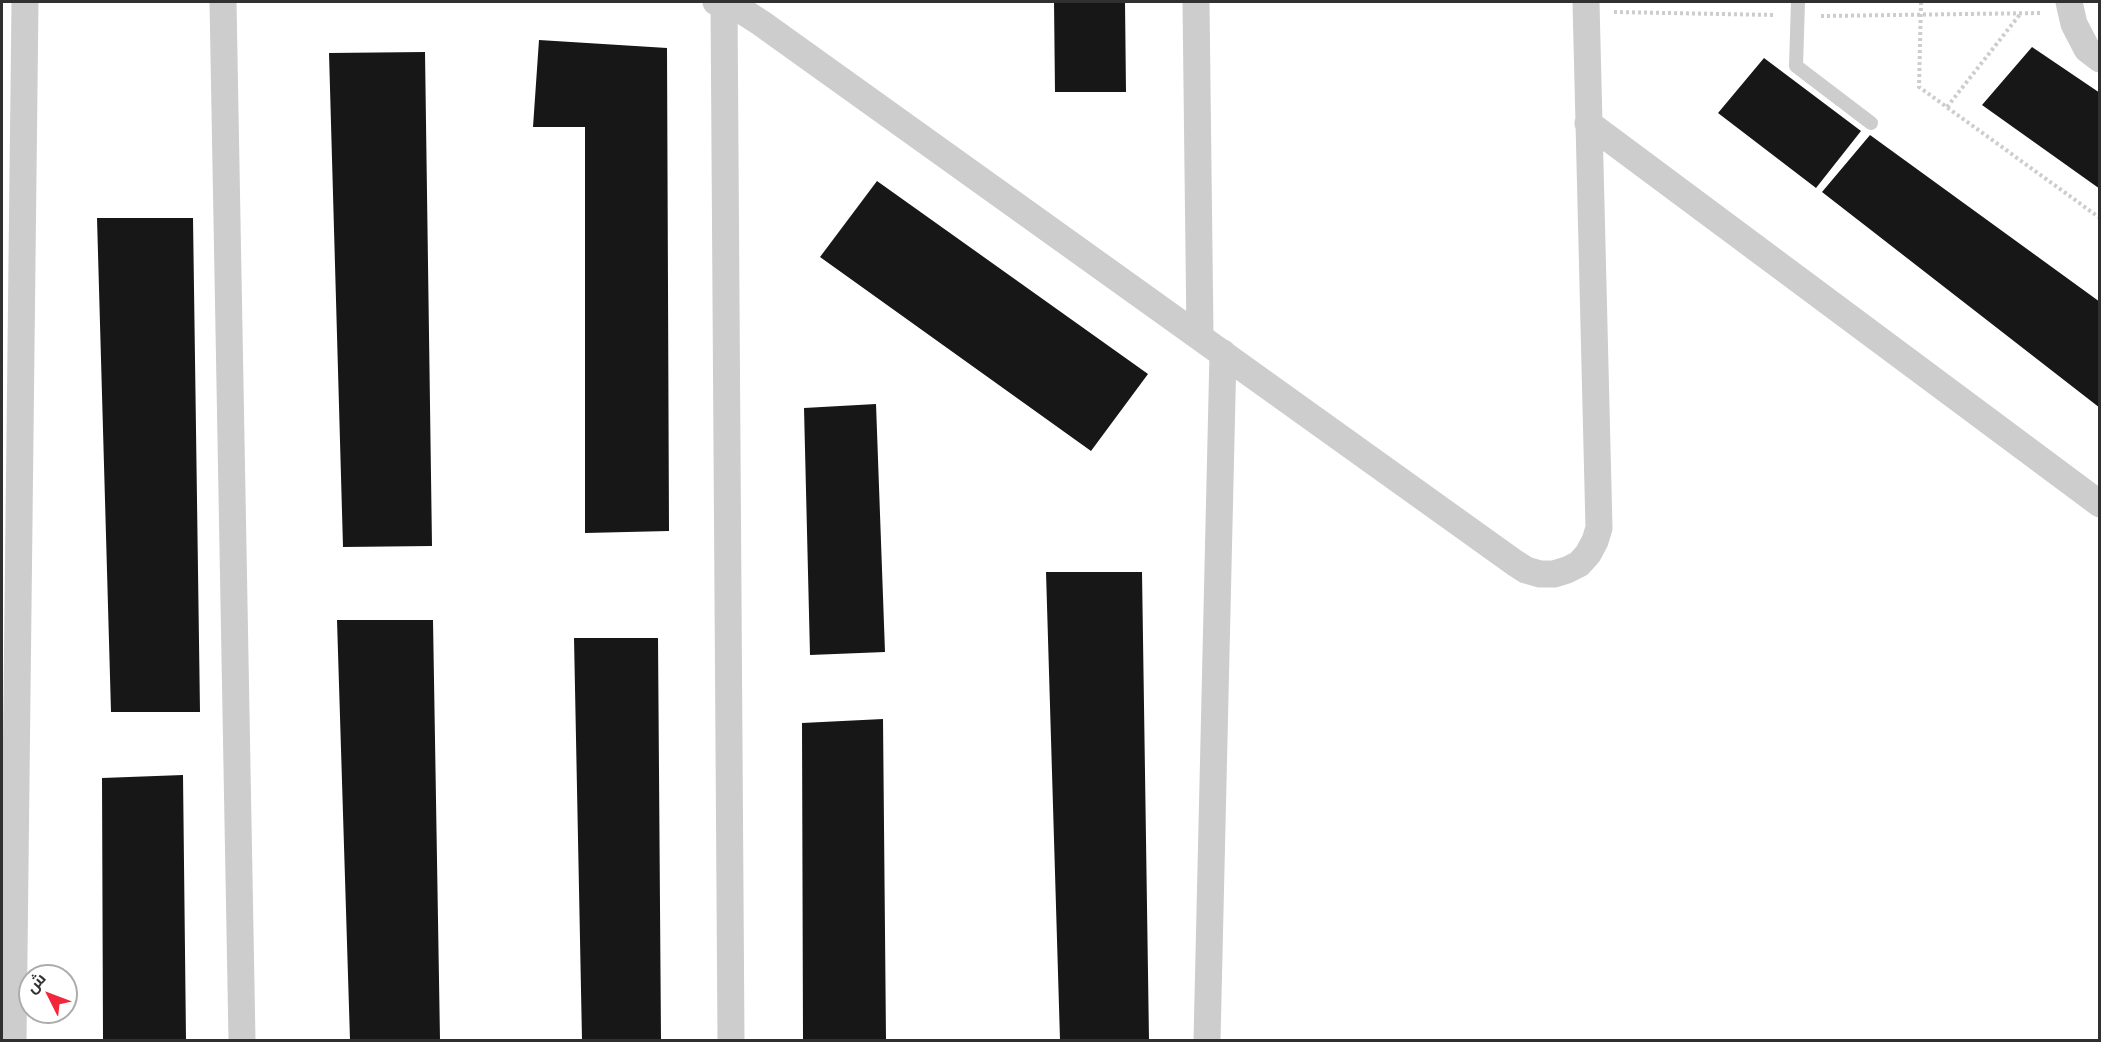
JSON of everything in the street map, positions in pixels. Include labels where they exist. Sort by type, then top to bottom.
[{"type":"street","points":[[2,11],[26,2],[13,1041]]},
{"type":"street","points":[[223,2],[242,1041]]},
{"type":"street","points":[[731,1041],[722,2],[761,23],[1521,567],[1539,574],[1554,574],[1579,564],[1595,542],[1599,528],[1586,6]]},
{"type":"street","points":[[1196,2],[1200,336]]},
{"type":"street","points":[[2070,7],[2074,24],[2087,48],[2100,60]]},
{"type":"street","points":[[1588,123],[2100,504]]},
{"type":"street","points":[[1207,1041],[1223,352]]},
{"type":"lane","points":[[1798,2],[1796,66],[1871,123]]},
{"type":"path","points":[[1921,2],[1919,87],[2100,218]]},
{"type":"path","points":[[1586,6],[1798,16],[2021,13],[2070,7]]},
{"type":"path","points":[[1947,107],[2021,13]]},
{"type":"building","points":[[1054,2],[1125,2],[1126,92],[1055,92]]},
{"type":"building","points":[[539,40],[667,48],[669,531],[585,533],[585,127],[533,127]]},
{"type":"building","points":[[2032,47],[2100,93],[2100,189],[1982,105]]},
{"type":"building","points":[[425,52],[432,546],[343,547],[329,53]]},
{"type":"building","points":[[1764,58],[1861,131],[1816,188],[1718,113]]},
{"type":"building","points":[[1870,135],[2100,302],[2100,408],[1822,192]]},
{"type":"building","points":[[877,181],[1148,374],[1091,451],[820,257]]},
{"type":"building","points":[[97,218],[193,218],[200,712],[111,712]]},
{"type":"building","points":[[876,404],[885,652],[810,655],[804,408]]},
{"type":"building","points":[[1046,572],[1142,572],[1149,1040],[1060,1040]]},
{"type":"building","points":[[337,620],[433,620],[440,1040],[350,1040]]},
{"type":"building","points":[[574,638],[658,638],[661,1040],[582,1040]]},
{"type":"building","points":[[883,719],[886,1040],[803,1040],[802,723]]},
{"type":"building","points":[[183,775],[186,1040],[103,1040],[102,778]]}]
